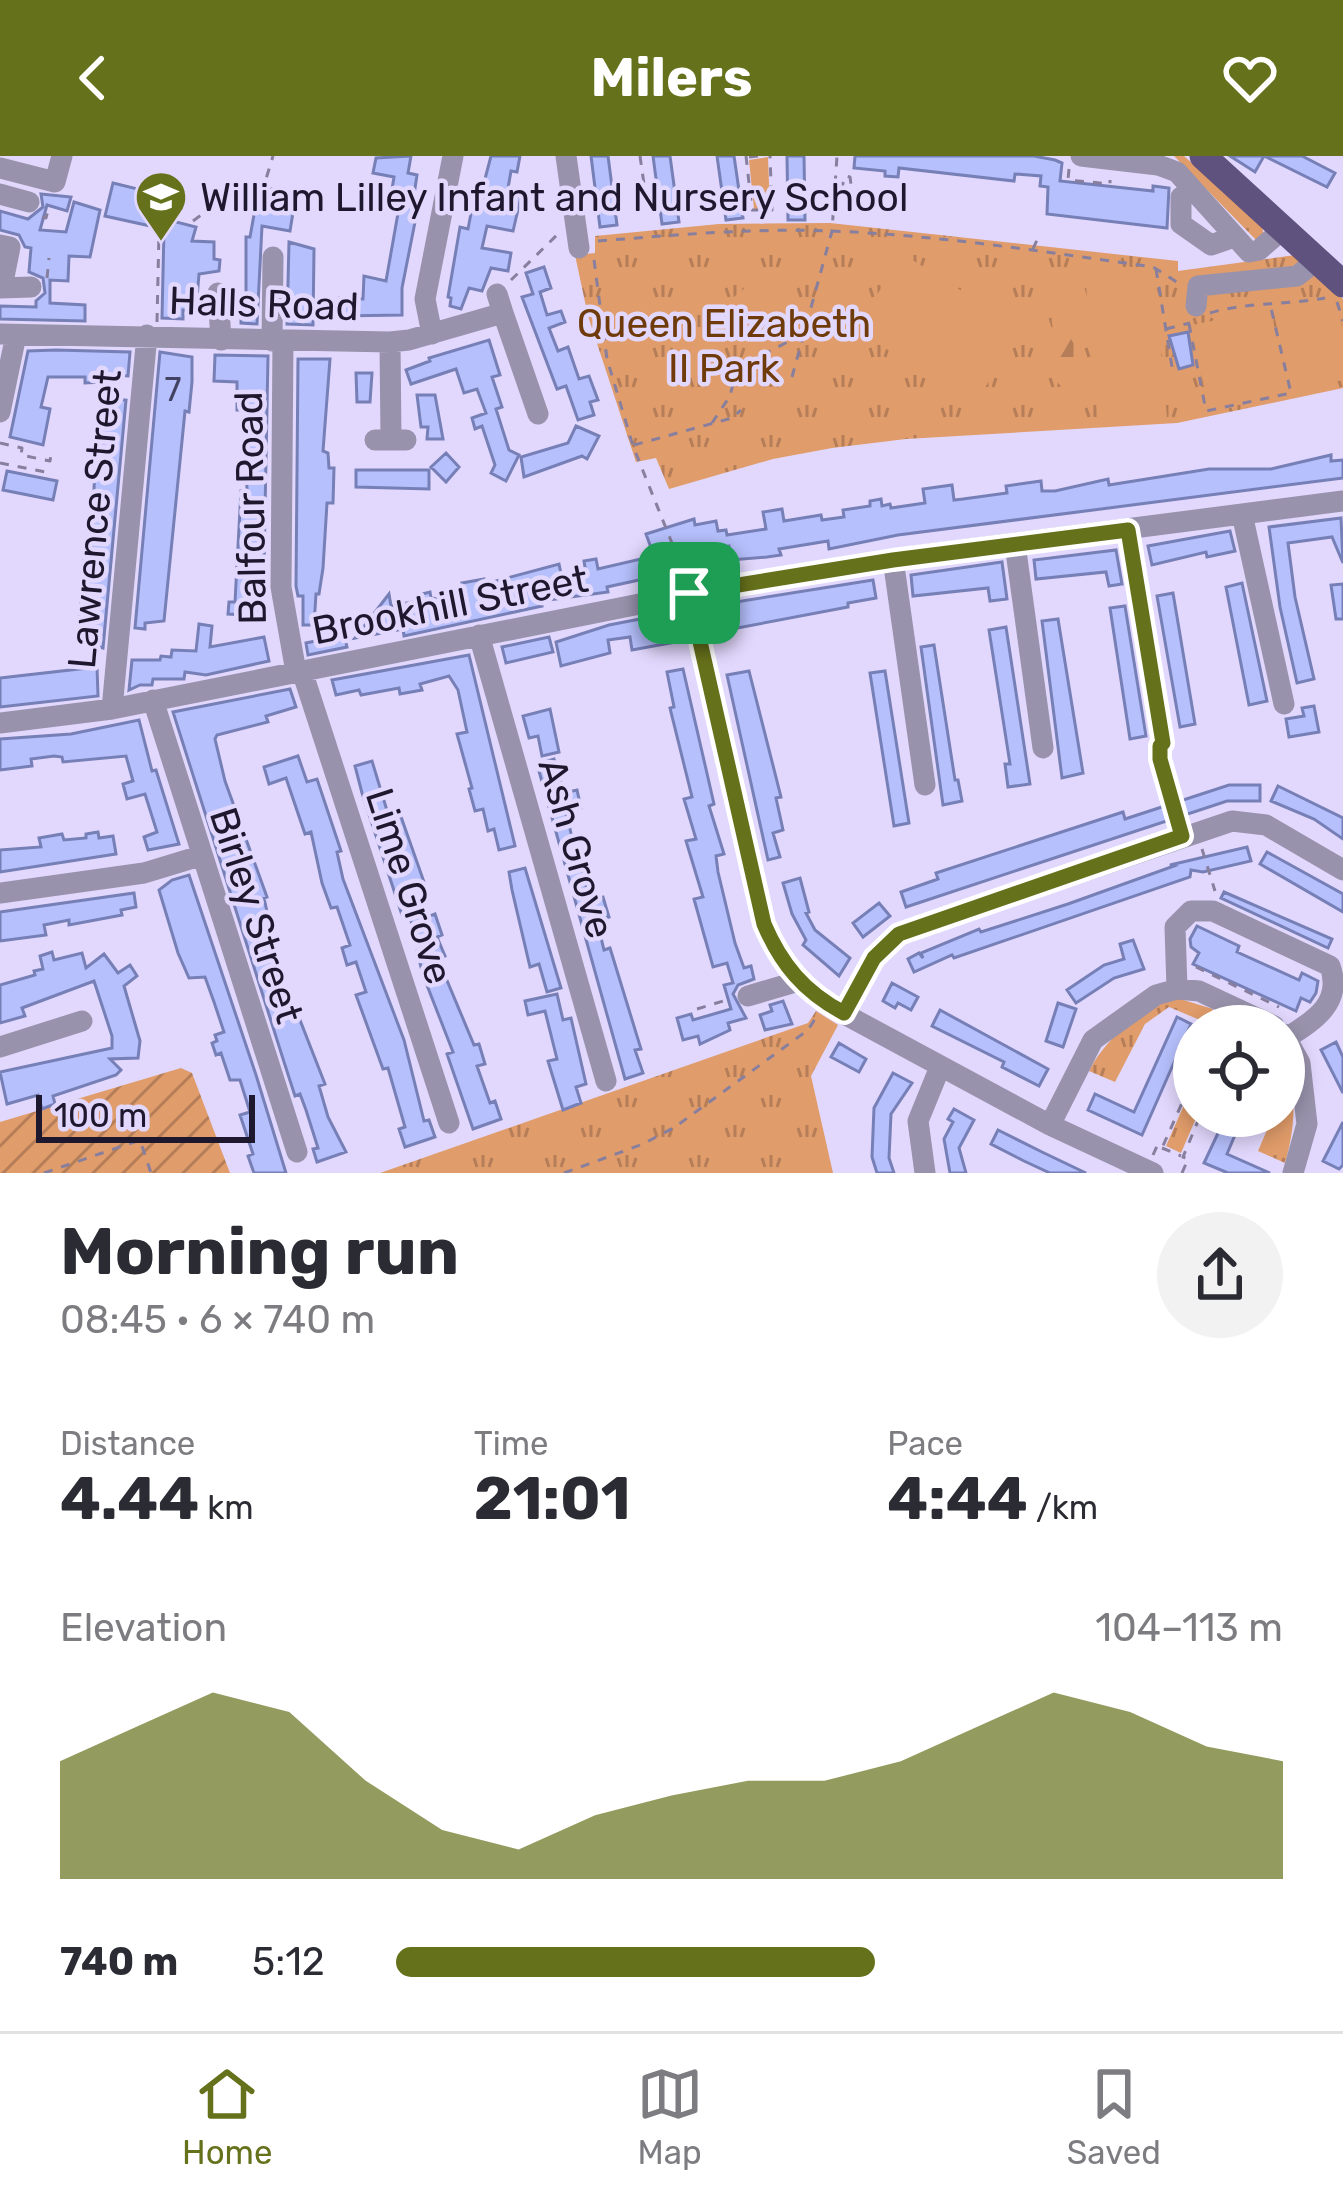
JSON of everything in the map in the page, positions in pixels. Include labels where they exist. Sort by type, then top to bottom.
[{"type":"main road","points":[[1203,156],[1343,284]]},
{"type":"street","points":[[0,168],[55,182],[62,156]]},
{"type":"street","points":[[432,334],[425,299],[453,156]]},
{"type":"street","points":[[566,156],[577,239]]},
{"type":"street","points":[[1070,164],[1112,160],[1177,172],[1245,250],[1253,252],[1282,230]]},
{"type":"street","points":[[0,194],[29,202]]},
{"type":"street","points":[[1180,197],[1180,224],[1211,245],[1234,237]]},
{"type":"street","points":[[0,245],[10,248],[1,288],[39,283]]},
{"type":"street","points":[[1194,317],[1198,286],[1297,276],[1316,261]]},
{"type":"street","name":"Balfour Road","points":[[273,267],[281,587],[299,672]]},
{"type":"street","points":[[218,292],[221,340]]},
{"type":"street","points":[[500,303],[538,414]]},
{"type":"street","name":"Halls Road","points":[[8,334],[390,342],[432,334],[500,303]]},
{"type":"street","points":[[0,412],[8,334]]},
{"type":"street","name":"Lawrence Street","points":[[112,709],[152,336]]},
{"type":"street","points":[[390,342],[391,440]]},
{"type":"street","name":"Brookhill Street","points":[[0,723],[112,709],[689,593],[893,560],[1343,501]]},
{"type":"street","points":[[1242,514],[1284,704]]},
{"type":"street","points":[[1128,530],[1163,743]]},
{"type":"street","points":[[1015,544],[1042,748]]},
{"type":"street","points":[[893,560],[925,785]]},
{"type":"street","points":[[689,593],[764,924],[779,959],[835,1008],[1050,1125],[1149,1172]]},
{"type":"street","name":"Ash Grove","points":[[479,635],[606,1081]]},
{"type":"street","name":"Lime Grove","points":[[299,672],[449,1123]]},
{"type":"street","name":"Birley Street","points":[[153,700],[297,1151]]},
{"type":"street","points":[[835,1008],[899,934],[1232,821],[1266,826],[1343,870]]},
{"type":"street","points":[[0,893],[144,873],[200,856]]},
{"type":"street","points":[[1178,988],[1175,927],[1191,911],[1213,911],[1326,964],[1337,977],[1340,991],[1335,1004],[1305,1016]]},
{"type":"street","points":[[748,996],[799,981]]},
{"type":"street","points":[[1050,1125],[1093,1040],[1148,999],[1178,988],[1233,1005]]},
{"type":"street","points":[[0,1047],[82,1022]]},
{"type":"street","points":[[925,1173],[918,1121],[940,1067]]},
{"type":"street","points":[[1292,1173],[1303,1137]]},
{"type":"path","points":[[193,221],[236,189],[251,192],[261,184],[273,156]]},
{"type":"path","points":[[640,156],[646,198]]},
{"type":"path","points":[[759,156],[747,157],[752,210],[772,210],[770,156]]},
{"type":"path","points":[[793,377],[832,231],[837,156]]},
{"type":"path","points":[[1070,164],[1068,180],[1110,184],[1112,160]]},
{"type":"path","points":[[834,208],[845,176],[850,176],[854,206],[864,206]]},
{"type":"path","points":[[152,336],[159,231]]},
{"type":"path","points":[[500,303],[560,231],[590,249],[607,359],[633,446],[689,593]]},
{"type":"path","points":[[577,239],[832,231],[1032,250],[1156,268],[1177,280]]},
{"type":"path","points":[[1032,250],[1040,233]]},
{"type":"path","points":[[1156,268],[1172,368]]},
{"type":"path","points":[[39,283],[55,285]]},
{"type":"path","points":[[1166,329],[1226,308],[1284,307],[1335,296],[1343,321]]},
{"type":"path","points":[[1194,317],[1206,411],[1291,393],[1270,306]]},
{"type":"path","points":[[712,423],[730,396],[737,368],[803,334]]},
{"type":"path","points":[[1161,354],[1170,352]]},
{"type":"path","points":[[633,446],[732,418],[741,410]]},
{"type":"path","points":[[0,443],[22,448],[21,455],[50,461],[51,455]]},
{"type":"path","points":[[36,470],[38,459]]},
{"type":"path","points":[[0,463],[51,473]]},
{"type":"path","points":[[1163,743],[1160,759],[1215,887],[1213,911]]},
{"type":"path","points":[[1196,967],[1252,1005]]},
{"type":"path","points":[[697,1009],[748,996]]},
{"type":"path","points":[[564,1173],[675,1127],[835,1008]]},
{"type":"path","points":[[1162,1148],[1173,1123]]},
{"type":"path","points":[[1183,1157],[1191,1137]]},
{"type":"path","points":[[44,1173],[140,1140],[152,1173]]},
{"type":"path","points":[[1149,1172],[1157,1146],[1188,1159],[1182,1173]]},
{"type":"green space","points":[[1174,156],[1184,156],[1262,225],[1264,237],[1259,243]]},
{"type":"green space","points":[[768,157],[770,209],[754,209],[749,160]]},
{"type":"green space","name":"Queen Elizabeth II Park","points":[[830,223],[1178,261],[1178,271],[1295,255],[1343,299],[1343,388],[1177,423],[906,439],[832,448],[773,459],[669,489],[656,458],[636,462],[588,316],[575,255],[595,253],[595,236],[719,224]]},
{"type":"green space","points":[[903,254],[1022,329],[974,405],[855,329]]},
{"type":"green space","points":[[1085,272],[1154,273],[1167,418],[1098,424]]},
{"type":"green space","points":[[760,275],[778,296],[740,329],[722,307]]},
{"type":"green space","points":[[1334,299],[1343,330],[1343,380],[1293,391],[1273,311]]},
{"type":"green space","points":[[1055,307],[1065,308],[1072,323],[1079,397],[1071,396],[1053,378]]},
{"type":"green space","points":[[1270,309],[1290,391],[1208,408],[1192,325]]},
{"type":"green space","points":[[1177,998],[1200,1005],[1173,1005],[1145,1024],[1115,1082],[1089,1071],[1104,1048],[1150,1009]]},
{"type":"green space","points":[[816,1011],[838,1025],[811,1076],[833,1173],[380,1173],[808,1023]]},
{"type":"green space","points":[[181,1068],[192,1073],[230,1173],[0,1173],[0,1122]]},
{"type":"green space","points":[[1173,1130],[1173,1137],[1188,1137],[1181,1153],[1166,1146]]},
{"type":"green space","points":[[1264,1137],[1291,1137],[1285,1163],[1258,1151]]},
{"type":"building","points":[[411,156],[408,173],[417,175],[411,215],[416,217],[402,288],[402,315],[339,316],[340,298],[363,299],[364,276],[386,281],[400,202],[390,201],[394,177],[373,173],[376,158]]},
{"type":"building","points":[[491,156],[520,156],[517,172],[511,171],[507,194],[521,197],[513,231],[487,226],[482,248],[511,253],[508,271],[491,268],[482,291],[469,288],[461,309],[450,306],[448,297],[460,227],[468,229],[475,193],[481,194]]},
{"type":"building","points":[[591,156],[608,156],[617,225],[600,227]]},
{"type":"building","points":[[653,156],[670,156],[679,222],[662,224]]},
{"type":"building","points":[[717,156],[734,156],[743,218],[726,220]]},
{"type":"building","points":[[787,156],[804,156],[805,220],[788,220]]},
{"type":"building","points":[[855,156],[1055,160],[1062,163],[1060,181],[1153,191],[1153,186],[1169,188],[1167,228],[1047,214],[1048,187],[1040,186],[1041,176],[1015,174],[1014,181],[899,168],[898,177],[885,176],[885,171],[854,168]]},
{"type":"building","points":[[1230,156],[1264,156],[1255,172]]},
{"type":"building","points":[[1264,156],[1302,156],[1335,173],[1327,187]]},
{"type":"building","points":[[113,183],[150,192],[145,214],[196,227],[192,241],[214,242],[219,271],[199,274],[196,311],[183,310],[183,319],[162,318],[164,229],[105,216]]},
{"type":"building","points":[[259,187],[283,191],[282,198],[295,200],[290,231],[262,226],[257,324],[241,323],[241,308],[246,308],[246,237],[250,237]]},
{"type":"building","points":[[41,194],[71,197],[67,211],[47,205],[40,230],[66,232],[74,202],[100,210],[90,257],[69,256],[68,281],[50,280],[50,303],[85,305],[85,321],[0,319],[0,306],[36,307],[45,293],[43,278],[29,272],[31,248],[25,247],[19,235],[0,230],[0,211],[28,219],[43,207]]},
{"type":"building","points":[[289,242],[314,249],[313,325],[287,324]]},
{"type":"building","points":[[544,267],[551,288],[540,292],[547,315],[561,311],[565,322],[549,328],[558,351],[568,347],[579,379],[589,376],[598,400],[590,402],[594,415],[578,420],[566,386],[557,389],[522,297],[533,294],[526,273]]},
{"type":"building","points":[[1188,332],[1193,365],[1179,369],[1169,336]]},
{"type":"building","points":[[489,340],[500,375],[492,377],[502,407],[496,409],[509,450],[519,455],[506,481],[491,473],[495,465],[482,426],[475,429],[472,418],[486,413],[477,389],[464,393],[456,369],[411,384],[406,370]]},
{"type":"building","points":[[28,351],[130,352],[128,376],[114,375],[114,399],[126,400],[103,648],[78,641],[84,560],[90,560],[92,542],[96,437],[104,382],[48,377],[41,407],[50,409],[43,445],[10,437]]},
{"type":"building","points":[[160,352],[192,357],[192,382],[164,621],[145,623],[145,629],[135,628]]},
{"type":"building","points":[[215,355],[268,356],[263,616],[228,614],[229,602],[235,602],[241,491],[247,491],[245,410],[237,410],[237,382],[214,381]]},
{"type":"building","points":[[298,359],[330,359],[323,451],[328,453],[329,468],[334,468],[333,503],[327,503],[314,625],[303,625],[303,596],[298,596],[296,586]]},
{"type":"building","points":[[356,373],[372,373],[370,402],[357,402]]},
{"type":"building","points":[[417,395],[435,395],[443,439],[427,439],[428,427],[421,427]]},
{"type":"building","points":[[576,426],[599,436],[587,459],[582,456],[524,477],[521,457],[568,443]]},
{"type":"building","points":[[446,453],[459,467],[446,482],[431,467]]},
{"type":"building","points":[[1331,455],[1331,461],[1343,460],[1343,478],[898,535],[829,549],[828,541],[779,549],[781,555],[767,557],[731,560],[729,546],[666,557],[670,578],[664,580],[662,575],[607,587],[608,592],[541,601],[542,606],[404,636],[403,629],[355,638],[389,594],[391,606],[418,601],[418,595],[430,592],[431,598],[439,599],[465,594],[462,583],[484,579],[485,584],[559,564],[562,578],[586,573],[584,561],[596,559],[598,569],[654,556],[646,534],[694,519],[695,525],[716,521],[718,531],[726,530],[727,535],[766,529],[763,512],[782,509],[784,521],[844,517],[843,510],[870,506],[870,501],[881,499],[882,506],[890,504],[891,508],[925,503],[923,489],[952,485],[954,500],[1007,493],[1006,486],[1041,481],[1042,491],[1055,491],[1108,479],[1109,485],[1209,469],[1271,469]]},
{"type":"building","points":[[356,470],[429,470],[429,489],[356,487]]},
{"type":"building","points":[[7,471],[57,481],[53,500],[3,490]]},
{"type":"building","points":[[1341,518],[1343,563],[1332,537],[1288,543],[1314,679],[1297,683],[1269,527]]},
{"type":"building","points":[[1230,531],[1235,551],[1207,557],[1206,552],[1152,565],[1148,546]]},
{"type":"building","points":[[1116,550],[1122,584],[1109,586],[1106,572],[1036,579],[1034,560]]},
{"type":"building","points":[[1002,562],[1007,599],[990,601],[988,588],[913,596],[911,575]]},
{"type":"building","points":[[873,580],[876,598],[716,632],[711,606]]},
{"type":"building","points":[[1242,583],[1267,701],[1249,705],[1226,587]]},
{"type":"building","points":[[1343,584],[1343,619],[1336,619],[1331,585]]},
{"type":"building","points":[[1173,593],[1195,724],[1180,727],[1157,596]]},
{"type":"building","points":[[1125,606],[1146,736],[1130,739],[1110,608]]},
{"type":"building","points":[[676,612],[681,641],[632,650],[630,637],[608,640],[610,653],[561,666],[556,642],[609,625]]},
{"type":"building","points":[[1058,619],[1083,773],[1062,778],[1042,621]]},
{"type":"building","points":[[199,624],[212,626],[210,647],[264,637],[269,661],[206,675],[185,672],[184,679],[153,679],[152,685],[129,690],[132,660],[160,660],[171,657],[172,650],[196,651]]},
{"type":"building","points":[[1006,627],[1030,784],[1008,787],[1005,764],[1010,764],[989,630]]},
{"type":"building","points":[[344,635],[347,647],[308,655],[306,643]]},
{"type":"building","points":[[549,637],[553,652],[506,663],[502,647]]},
{"type":"building","points":[[934,645],[962,801],[943,805],[921,647]]},
{"type":"building","points":[[469,655],[515,846],[499,850],[483,809],[475,811],[457,734],[467,732],[458,690],[449,676],[420,684],[422,690],[400,694],[399,688],[336,695],[332,680]]},
{"type":"building","points":[[97,667],[98,696],[0,707],[0,678]]},
{"type":"building","points":[[683,669],[714,804],[709,806],[724,854],[716,856],[718,872],[735,943],[744,968],[751,966],[754,979],[738,985],[733,994],[746,1018],[728,1023],[730,1030],[700,1044],[698,1036],[683,1040],[677,1018],[691,1014],[693,1020],[731,1009],[724,985],[733,983],[727,963],[713,967],[694,899],[703,897],[686,841],[696,839],[684,799],[692,797],[670,708],[674,707],[667,672]]},
{"type":"building","points":[[749,671],[781,797],[776,798],[783,830],[773,833],[780,857],[768,860],[727,675]]},
{"type":"building","points":[[885,671],[909,823],[894,826],[870,673]]},
{"type":"building","points":[[290,689],[296,707],[266,716],[268,722],[215,739],[225,781],[267,897],[270,925],[264,927],[288,1018],[298,1015],[325,1084],[319,1086],[328,1117],[346,1152],[317,1162],[313,1149],[318,1148],[306,1110],[300,1094],[295,1096],[173,712]]},
{"type":"building","points":[[1314,706],[1319,732],[1289,737],[1286,719],[1304,716],[1302,708]]},
{"type":"building","points":[[550,709],[559,752],[542,756],[538,736],[529,738],[523,716]]},
{"type":"building","points":[[139,720],[179,844],[148,850],[144,837],[157,832],[145,794],[127,799],[123,784],[133,781],[126,756],[63,762],[62,757],[54,756],[31,759],[32,766],[0,770],[0,739],[71,734]]},
{"type":"building","points":[[298,756],[307,782],[317,779],[341,851],[337,852],[343,879],[404,1040],[424,1121],[429,1120],[435,1137],[405,1147],[399,1129],[405,1127],[388,1068],[383,1069],[356,995],[366,992],[356,962],[347,965],[342,948],[350,945],[337,907],[331,908],[322,883],[311,832],[305,834],[286,778],[269,784],[264,767]]},
{"type":"building","points":[[554,759],[564,793],[577,790],[581,808],[566,812],[574,846],[578,845],[589,901],[603,897],[609,917],[597,921],[604,950],[610,948],[641,1049],[635,1050],[643,1073],[625,1079],[537,764]]},
{"type":"building","points":[[372,761],[388,814],[399,811],[424,882],[411,886],[422,919],[435,914],[445,956],[438,959],[474,1045],[479,1044],[485,1064],[477,1066],[501,1119],[473,1129],[447,1054],[453,1052],[423,975],[417,951],[421,949],[409,916],[403,918],[362,793],[355,766]]},
{"type":"building","points":[[1229,785],[1260,785],[1260,801],[1227,801],[906,907],[901,892],[938,879],[936,873],[1123,812],[1125,819]]},
{"type":"building","points":[[1278,786],[1343,818],[1343,839],[1314,819],[1271,801]]},
{"type":"building","points":[[98,832],[99,838],[113,836],[116,854],[0,872],[0,850],[41,847],[39,838],[62,834],[64,840],[86,838]]},
{"type":"building","points":[[1247,847],[1251,861],[1203,872],[1191,870],[1190,877],[952,955],[914,972],[908,959],[919,953],[923,958],[921,953],[979,929],[1068,904],[1174,866],[1170,865]]},
{"type":"building","points":[[1267,852],[1343,894],[1343,912],[1260,864]]},
{"type":"building","points":[[525,868],[561,988],[547,992],[539,964],[530,967],[512,890],[509,872]]},
{"type":"building","points":[[189,875],[286,1173],[254,1173],[240,1115],[250,1112],[240,1080],[230,1080],[221,1053],[216,1055],[212,1043],[217,1041],[215,1035],[224,1032],[214,1002],[205,977],[189,978],[178,953],[159,890]]},
{"type":"building","points":[[800,878],[806,913],[815,930],[850,958],[839,976],[803,945],[806,940],[783,883]]},
{"type":"building","points":[[1224,892],[1332,939],[1328,948],[1221,898]]},
{"type":"building","points":[[134,893],[136,907],[121,910],[122,915],[44,925],[46,935],[0,941],[0,912]]},
{"type":"building","points":[[879,903],[890,916],[863,937],[853,923]]},
{"type":"building","points":[[1197,926],[1239,946],[1237,952],[1299,980],[1302,973],[1318,981],[1316,993],[1310,1002],[1301,998],[1298,1005],[1283,1005],[1193,964],[1199,953],[1190,939]]},
{"type":"building","points":[[1133,940],[1144,969],[1114,978],[1076,1003],[1067,990],[1104,965],[1124,959],[1120,944]]},
{"type":"building","points":[[52,952],[54,960],[82,953],[86,968],[104,954],[118,973],[130,965],[137,976],[124,986],[140,1041],[138,1058],[110,1059],[121,1070],[116,1075],[53,1096],[55,1104],[42,1109],[38,1095],[7,1104],[0,1072],[112,1048],[94,981],[22,1008],[25,1016],[0,1023],[0,985],[35,975],[34,971],[43,969],[40,956]]},
{"type":"building","points":[[892,983],[918,997],[911,1010],[883,1001]]},
{"type":"building","points":[[557,994],[563,1020],[571,1018],[586,1084],[576,1087],[581,1103],[563,1110],[548,1061],[557,1059],[545,1011],[528,1015],[525,1001]]},
{"type":"building","points":[[783,1001],[792,1024],[765,1030],[760,1015]]},
{"type":"building","points":[[1058,1003],[1076,1009],[1063,1047],[1046,1041]]},
{"type":"building","points":[[940,1010],[1048,1069],[1039,1086],[1002,1067],[1004,1062],[932,1026]]},
{"type":"building","points":[[1173,1026],[1173,1065],[1142,1135],[1088,1110],[1095,1094],[1134,1112]]},
{"type":"building","points":[[1336,1042],[1343,1057],[1343,1093],[1321,1050]]},
{"type":"building","points":[[839,1043],[866,1059],[859,1072],[831,1057]]},
{"type":"building","points":[[893,1073],[912,1083],[891,1114],[889,1158],[894,1173],[877,1173],[872,1157],[874,1108]]},
{"type":"building","points":[[954,1109],[974,1120],[959,1148],[966,1173],[950,1173],[944,1139]]},
{"type":"building","points":[[1343,1122],[1343,1165],[1339,1169],[1323,1161]]},
{"type":"building","points":[[998,1130],[1086,1173],[1050,1173],[1024,1161],[991,1144]]},
{"type":"building","points":[[1216,1137],[1234,1137],[1227,1154],[1270,1173],[1228,1173],[1204,1163]]},
{"type":"place","name":"William Lilley Infant and Nursery School","points":[[161,243]]},
{"type":"route","points":[[1128,530],[1163,743],[1160,759],[1182,836],[899,934],[874,958],[844,1013],[805,988],[779,959],[764,924],[689,593],[893,560],[1128,530]]}]
